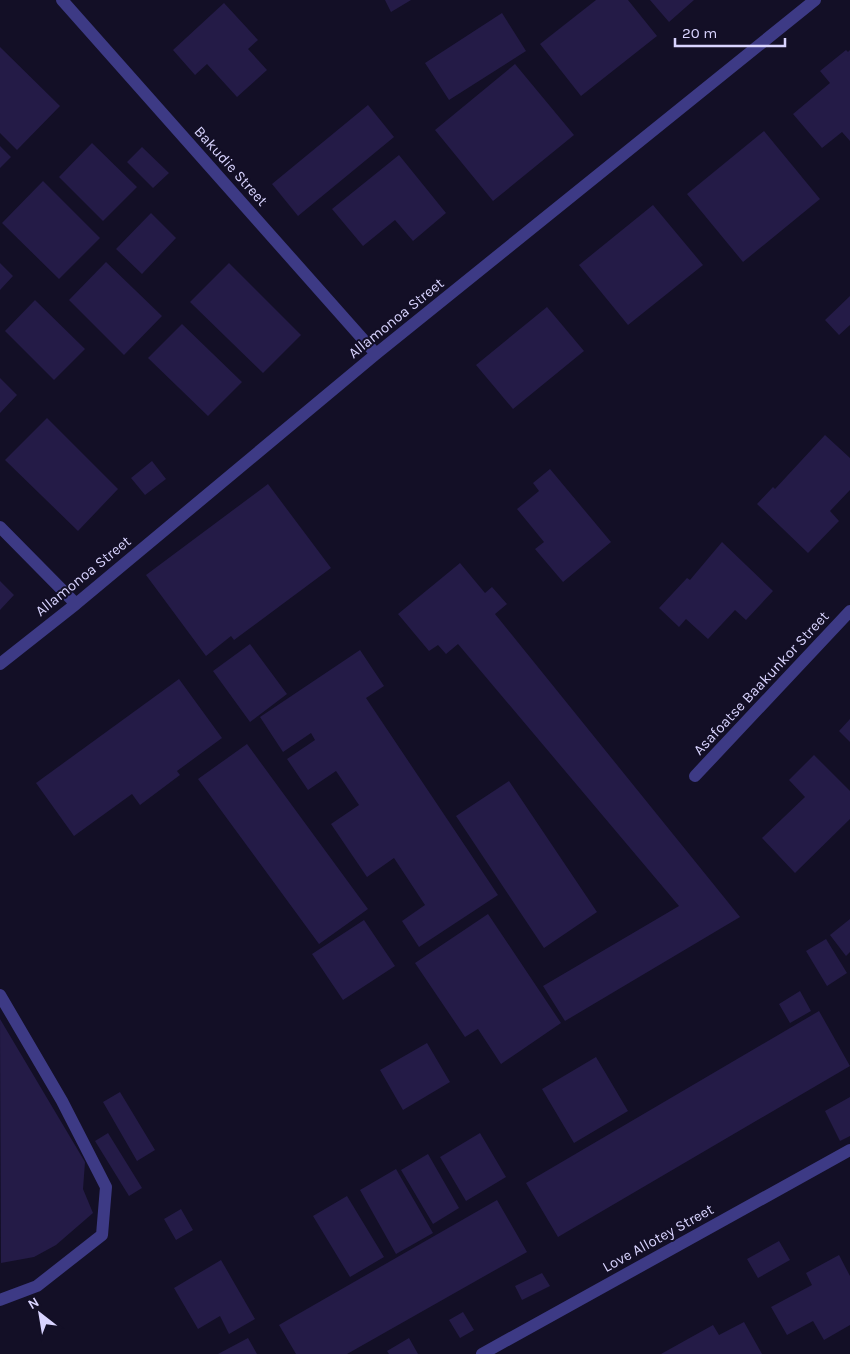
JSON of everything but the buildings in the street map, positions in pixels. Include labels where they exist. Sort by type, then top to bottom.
[{"type":"street","name":"Bakudie Street","points":[[62,0],[376,354]]},
{"type":"street","name":"Allamonoa Street","points":[[0,664],[76,604],[376,354],[815,0]]},
{"type":"street","points":[[0,527],[76,604]]},
{"type":"street","name":"Asafoatse Baakunkor Street","points":[[695,776],[850,611]]},
{"type":"street","points":[[0,995],[62,1101],[106,1187],[102,1235],[37,1286],[0,1300]]},
{"type":"street","name":"Love Allotey Street","points":[[482,1354],[850,1150]]}]
